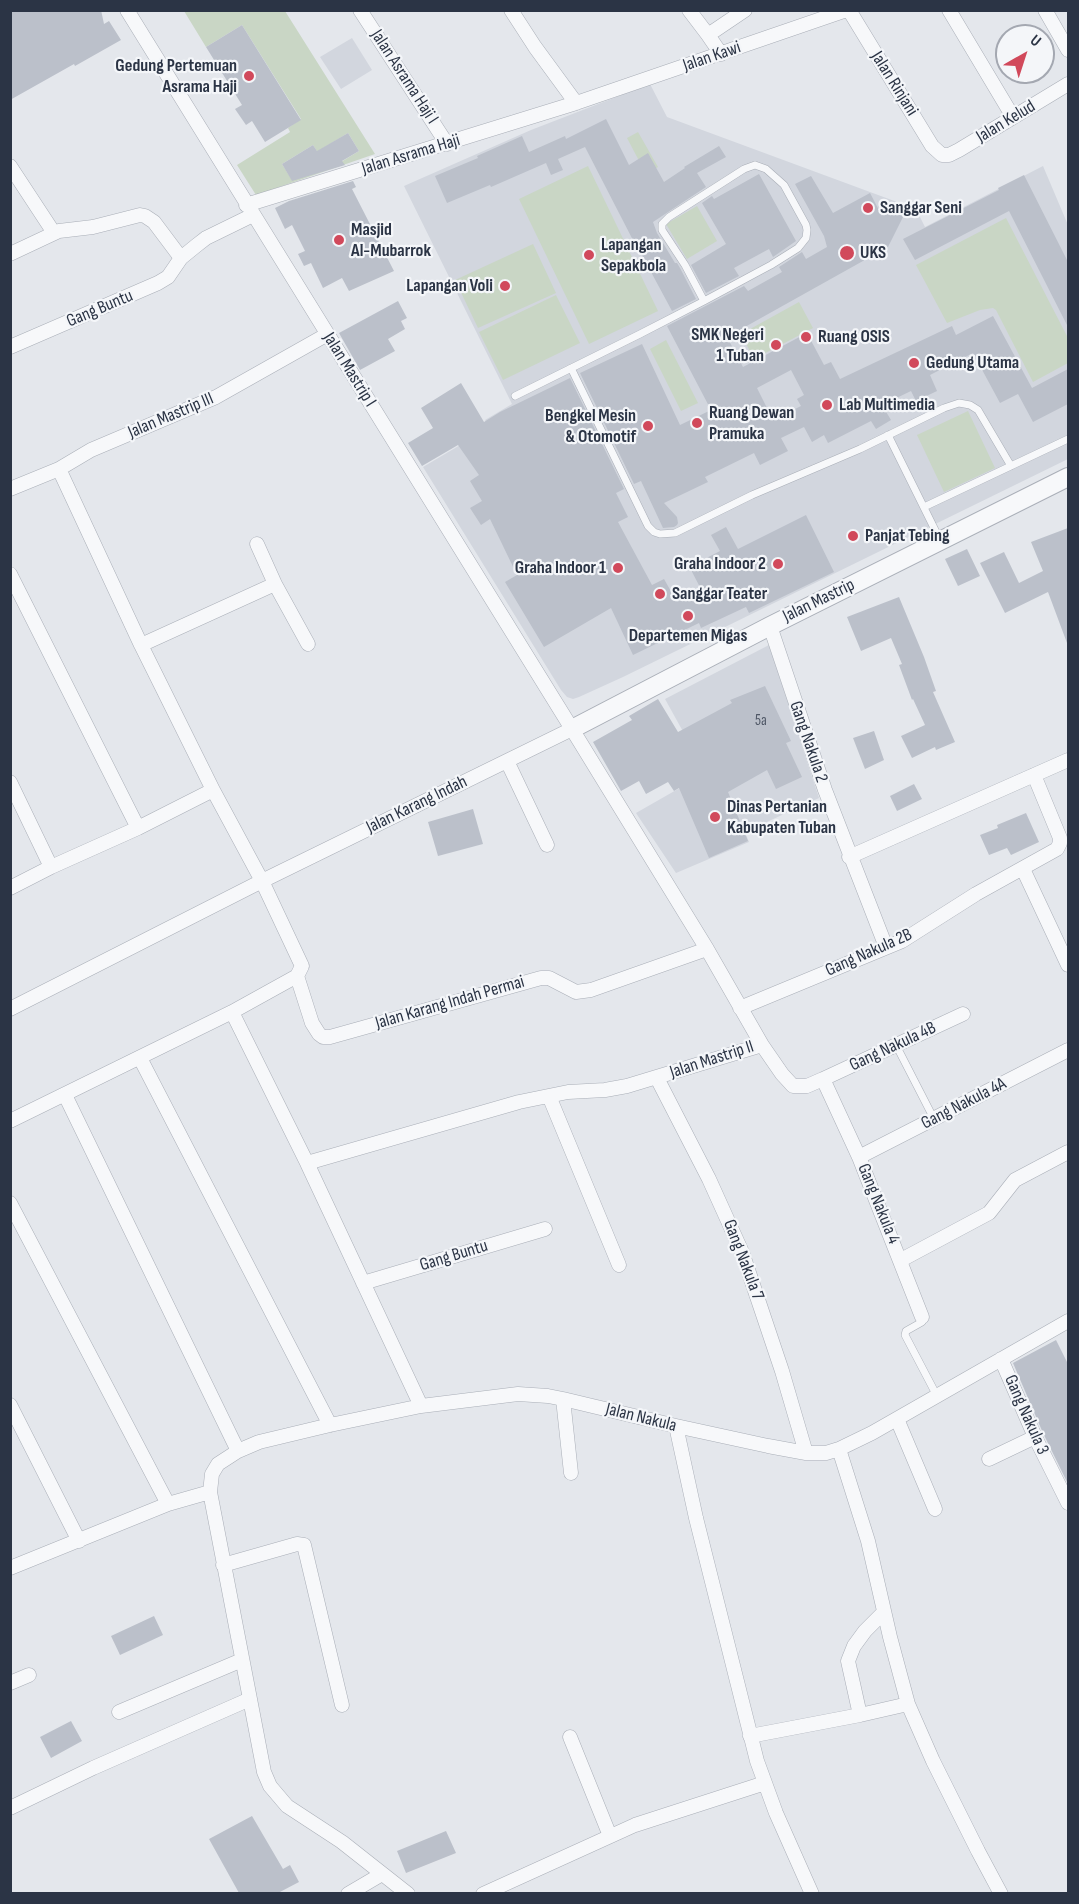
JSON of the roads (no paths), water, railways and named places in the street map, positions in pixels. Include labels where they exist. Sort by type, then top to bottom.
[{"type":"street","name":"Jalan Mastrip I","points":[[127,10],[572,729]]},
{"type":"street","name":"Jalan Asrama Haji I","points":[[360,10],[447,144]]},
{"type":"street","points":[[511,10],[576,103]]},
{"type":"street","points":[[689,10],[721,54]]},
{"type":"street","points":[[708,35],[745,10]]},
{"type":"street","name":"Jalan Kawi","points":[[576,103],[848,10]]},
{"type":"street","name":"Jalan Rinjani","points":[[848,10],[932,146],[942,155]]},
{"type":"street","points":[[949,10],[1014,117]]},
{"type":"street","points":[[1045,10],[1068,50]]},
{"type":"street","name":"Jalan Kelud","points":[[942,155],[949,155],[959,150],[1068,84]]},
{"type":"street","name":"Jalan Asrama Haji","points":[[181,258],[206,238],[250,210],[576,103]]},
{"type":"street","points":[[10,166],[54,233]]},
{"type":"street","points":[[10,254],[54,233],[93,227],[134,216],[145,216],[154,222],[181,258]]},
{"type":"street","name":"Gang Buntu","points":[[10,347],[158,283],[168,277],[181,258]]},
{"type":"street","name":"Jalan Mastrip III","points":[[10,489],[59,469],[91,450],[216,397],[326,334]]},
{"type":"street","points":[[10,1121],[232,1012],[297,976],[302,966],[262,881],[213,790],[141,645],[59,469]]},
{"type":"street","name":"Jalan Mastrip","points":[[572,729],[770,626],[1068,477]]},
{"type":"street","points":[[258,544],[275,584],[308,644]]},
{"type":"street","points":[[10,574],[138,828]]},
{"type":"street","points":[[141,645],[275,584]]},
{"type":"street","name":"Gang Nakula 2","points":[[770,626],[849,857],[886,947]]},
{"type":"street","name":"Jalan Karang Indah","points":[[10,1009],[262,881],[572,729]]},
{"type":"street","name":"Jalan Mastrip II","points":[[306,1163],[519,1102],[568,1092],[613,1089],[657,1078],[762,1045],[707,950],[572,729]]},
{"type":"street","points":[[849,857],[1068,760]]},
{"type":"street","points":[[507,761],[547,845]]},
{"type":"street","name":"Gang Nakula 2B","points":[[740,1008],[914,934],[976,894],[1057,849],[1064,841],[1034,775]]},
{"type":"street","points":[[10,782],[51,867]]},
{"type":"street","points":[[10,888],[213,790]]},
{"type":"street","points":[[1023,868],[1068,965]]},
{"type":"street","name":"Jalan Karang Indah Permai","points":[[297,976],[312,1023],[319,1034],[330,1037],[541,978],[549,978],[576,992],[591,990],[707,950]]},
{"type":"street","points":[[232,1012],[421,1406]]},
{"type":"street","name":"Gang Nakula 4B","points":[[823,1079],[963,1014]]},
{"type":"street","points":[[762,1045],[782,1074],[794,1086],[807,1086],[823,1079]]},
{"type":"street","name":"Gang Nakula 4A","points":[[859,1157],[1068,1050]]},
{"type":"street","points":[[140,1058],[330,1425]]},
{"type":"street","name":"Gang Nakula 7","points":[[657,1078],[709,1179],[742,1252],[782,1371],[806,1453]]},
{"type":"street","name":"Gang Nakula 4","points":[[823,1079],[859,1157],[922,1317]]},
{"type":"street","points":[[65,1095],[238,1451]]},
{"type":"street","points":[[549,1096],[619,1265]]},
{"type":"street","points":[[901,1260],[989,1213],[1015,1180],[1068,1152]]},
{"type":"street","points":[[10,1203],[168,1504]]},
{"type":"street","name":"Gang Buntu","points":[[363,1283],[545,1229]]},
{"type":"street","name":"Jalan Nakula","points":[[210,1492],[214,1469],[224,1460],[238,1451],[269,1439],[421,1406],[518,1394],[548,1395],[676,1426],[806,1453],[826,1453],[839,1449],[897,1419],[1068,1321]]},
{"type":"street","name":"Gang Nakula 3","points":[[1001,1359],[1035,1437],[1068,1503]]},
{"type":"street","points":[[563,1398],[571,1473]]},
{"type":"street","points":[[10,1405],[79,1541]]},
{"type":"street","points":[[897,1419],[935,1509]]},
{"type":"street","points":[[676,1426],[696,1518],[746,1712],[750,1736],[776,1813],[812,1893]]},
{"type":"street","points":[[989,1459],[1035,1437]]},
{"type":"street","points":[[839,1449],[868,1541],[908,1704],[933,1761],[1000,1893]]},
{"type":"street","points":[[10,1568],[168,1504],[210,1492],[249,1699],[264,1772],[270,1786],[287,1806],[342,1842],[408,1893]]},
{"type":"street","points":[[223,1565],[297,1544],[304,1545],[342,1705]]},
{"type":"street","points":[[860,1715],[848,1661],[854,1646],[865,1631],[884,1612]]},
{"type":"street","points":[[119,1713],[242,1660]]},
{"type":"street","points":[[10,1683],[29,1675]]},
{"type":"street","points":[[10,1808],[93,1768],[249,1699]]},
{"type":"street","points":[[750,1736],[908,1704]]},
{"type":"street","points":[[570,1737],[610,1836]]},
{"type":"street","points":[[483,1893],[635,1825],[765,1783]]},
{"type":"street","points":[[348,1893],[382,1874]]},
{"type":"lane","points":[[514,396],[704,301],[798,248],[805,240],[806,225],[787,190],[776,176],[766,169],[755,165],[744,169],[669,217],[662,224],[662,230],[704,301]]},
{"type":"lane","points":[[571,368],[648,526],[660,534],[675,532],[752,495],[824,465],[959,403],[976,408],[1011,466]]},
{"type":"lane","points":[[888,435],[940,541]]},
{"type":"lane","points":[[924,507],[1068,439]]},
{"type":"lane","points":[[896,1045],[934,1119]]},
{"type":"lane","name":"Gang Nakula 4","points":[[922,1317],[922,1322],[906,1331],[904,1335],[938,1396]]},
{"type":"place","name":"Gedung Pertemuan Asrama Haji","points":[[249,76]]},
{"type":"place","name":"Sanggar Seni","points":[[868,208]]},
{"type":"place","name":"Masjid Al-Mubarrok","points":[[339,240]]},
{"type":"place","name":"UKS","points":[[847,253]]},
{"type":"place","name":"Lapangan Sepakbola","points":[[589,255]]},
{"type":"place","name":"Lapangan Voli","points":[[505,286]]},
{"type":"place","name":"Ruang OSIS","points":[[806,337]]},
{"type":"place","name":"SMK Negeri 1 Tuban","points":[[776,345]]},
{"type":"place","name":"Gedung Utama","points":[[914,363]]},
{"type":"place","name":"Lab Multimedia","points":[[827,405]]},
{"type":"place","name":"Ruang Dewan Pramuka","points":[[697,423]]},
{"type":"place","name":"Bengkel Mesin & Otomotif","points":[[648,426]]},
{"type":"place","name":"Panjat Tebing","points":[[853,536]]},
{"type":"place","name":"Graha Indoor 2","points":[[778,564]]},
{"type":"place","name":"Graha Indoor 1","points":[[618,568]]},
{"type":"place","name":"Sanggar Teater","points":[[660,594]]},
{"type":"place","name":"Departemen Migas","points":[[688,616]]},
{"type":"place","name":"Dinas Pertanian Kabupaten Tuban","points":[[715,817]]}]
